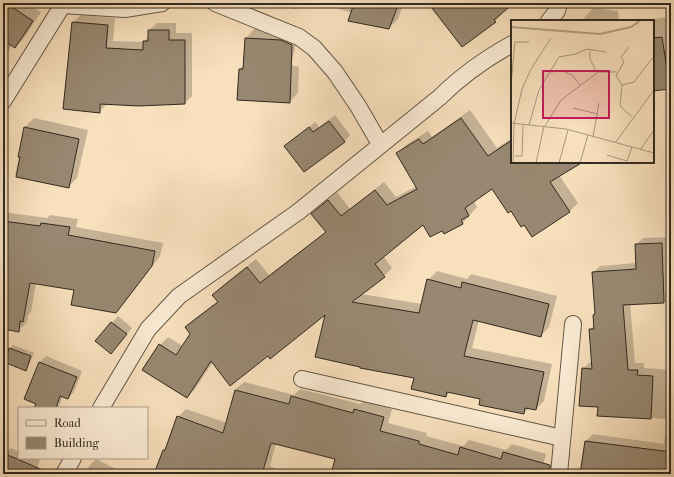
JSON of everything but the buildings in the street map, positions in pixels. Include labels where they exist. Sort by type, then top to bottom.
[{"type":"street","points":[[3,101],[63,4],[125,9],[162,3]]},
{"type":"street","points":[[215,3],[299,37],[314,48],[335,72],[358,106],[380,144]]},
{"type":"street","points":[[549,20],[557,11],[559,3]]},
{"type":"street","points":[[102,407],[148,329],[179,296],[298,212],[380,144],[440,97],[459,78],[494,54],[511,45]]},
{"type":"street","points":[[559,474],[573,324]]},
{"type":"street","points":[[302,378],[562,438]]},
{"type":"street","points":[[64,474],[72,459]]}]
